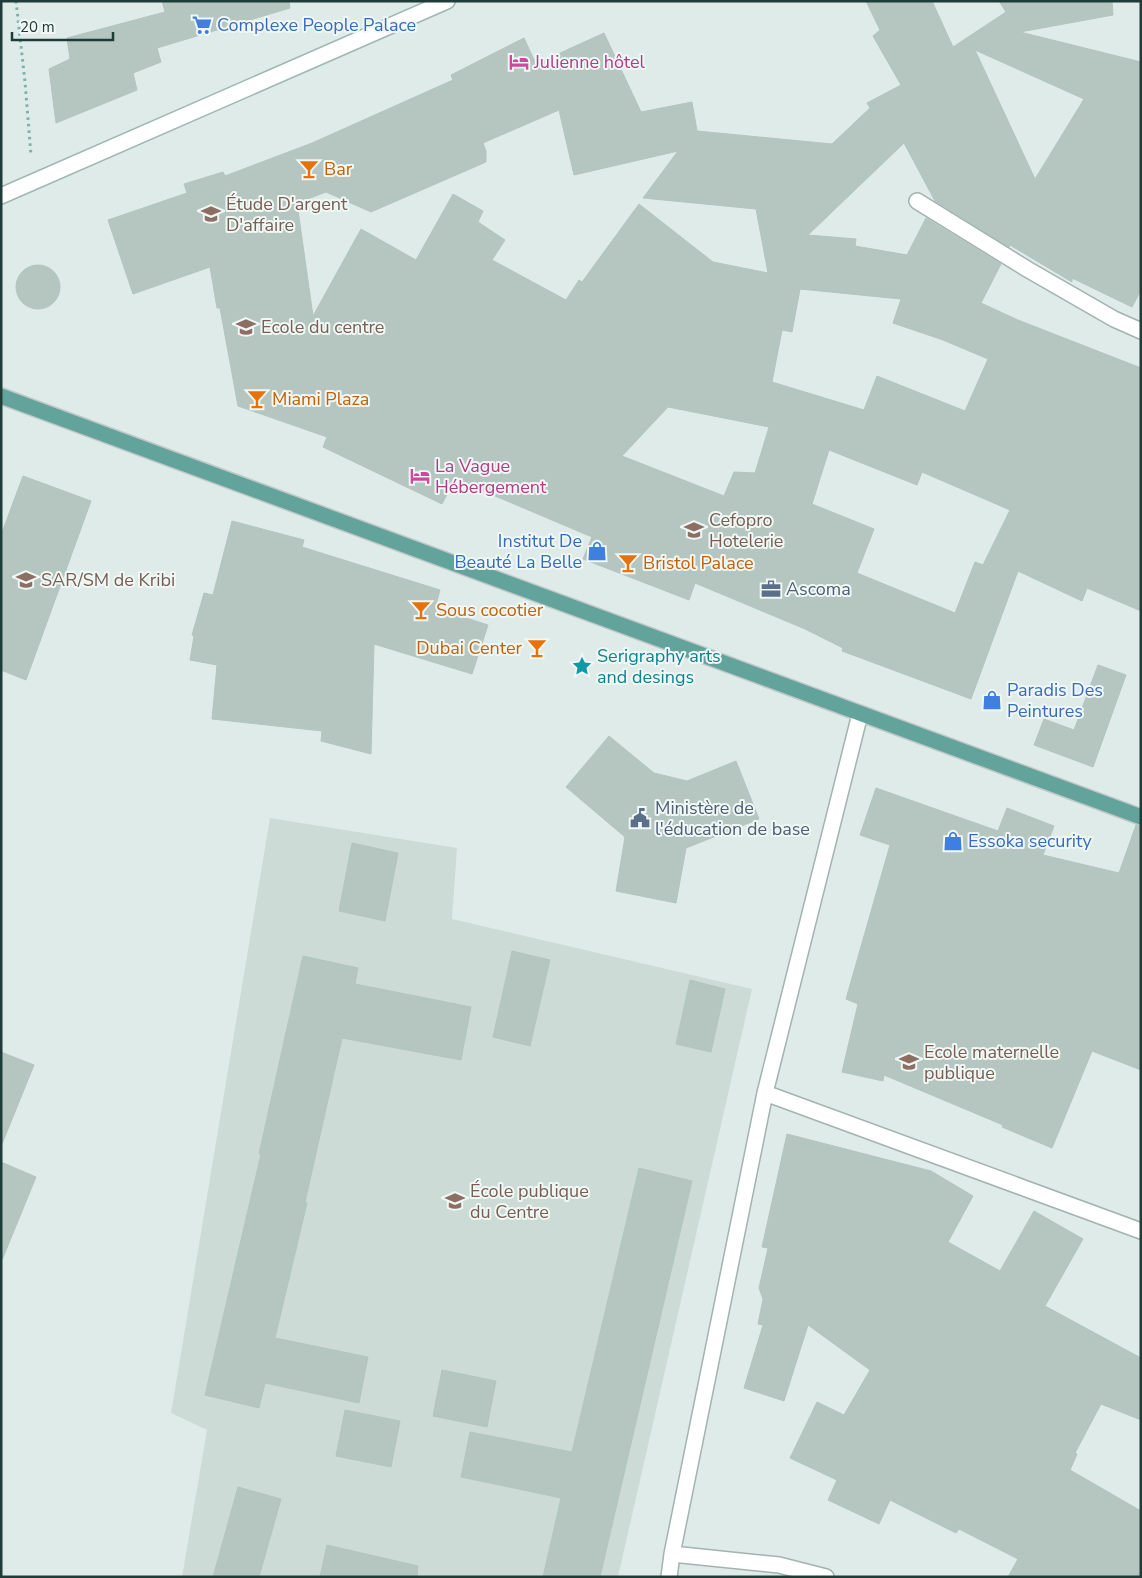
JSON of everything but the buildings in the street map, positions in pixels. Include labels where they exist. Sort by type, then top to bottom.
[{"type":"main road","points":[[1,396],[1141,817]]},
{"type":"street","points":[[1,196],[447,1]]},
{"type":"street","points":[[917,201],[1114,319],[1141,331]]},
{"type":"street","points":[[669,1577],[672,1554],[765,1093],[860,714]]},
{"type":"street","points":[[765,1093],[1141,1231]]},
{"type":"street","points":[[672,1554],[779,1565],[826,1577]]},
{"type":"path","points":[[16,1],[26,82],[33,183]]},
{"type":"shaded area","name":"École publique du Centre","points":[[270,818],[457,848],[452,919],[752,989],[618,1577],[182,1577],[207,1430],[171,1413]]},
{"type":"place","name":"Complexe People Palace","points":[[202,25]]},
{"type":"place","name":"Julienne hôtel","points":[[519,62]]},
{"type":"place","name":"Bar","points":[[309,169]]},
{"type":"place","name":"Étude D'argent D'affaire","points":[[211,214]]},
{"type":"place","name":"Ecole du centre","points":[[246,327]]},
{"type":"place","name":"Miami Plaza","points":[[257,399]]},
{"type":"place","name":"La Vague Hébergement","points":[[420,476]]},
{"type":"place","name":"Cefopro Hotelerie","points":[[694,530]]},
{"type":"place","name":"Institut De Beauté La Belle","points":[[597,551]]},
{"type":"place","name":"Bristol Palace","points":[[628,563]]},
{"type":"place","name":"SAR/SM de Kribi","points":[[26,580]]},
{"type":"place","name":"Ascoma","points":[[771,589]]},
{"type":"place","name":"Sous cocotier","points":[[421,610]]},
{"type":"place","name":"Dubai Center","points":[[537,648]]},
{"type":"place","name":"Serigraphy arts and desings","points":[[582,666]]},
{"type":"place","name":"Paradis Des Peintures","points":[[992,700]]},
{"type":"place","name":"Ministère de l'éducation de base","points":[[640,818]]},
{"type":"place","name":"Essoka security","points":[[953,841]]},
{"type":"place","name":"Ecole maternelle publique","points":[[909,1062]]},
{"type":"place","name":"École publique du Centre","points":[[455,1201]]}]
